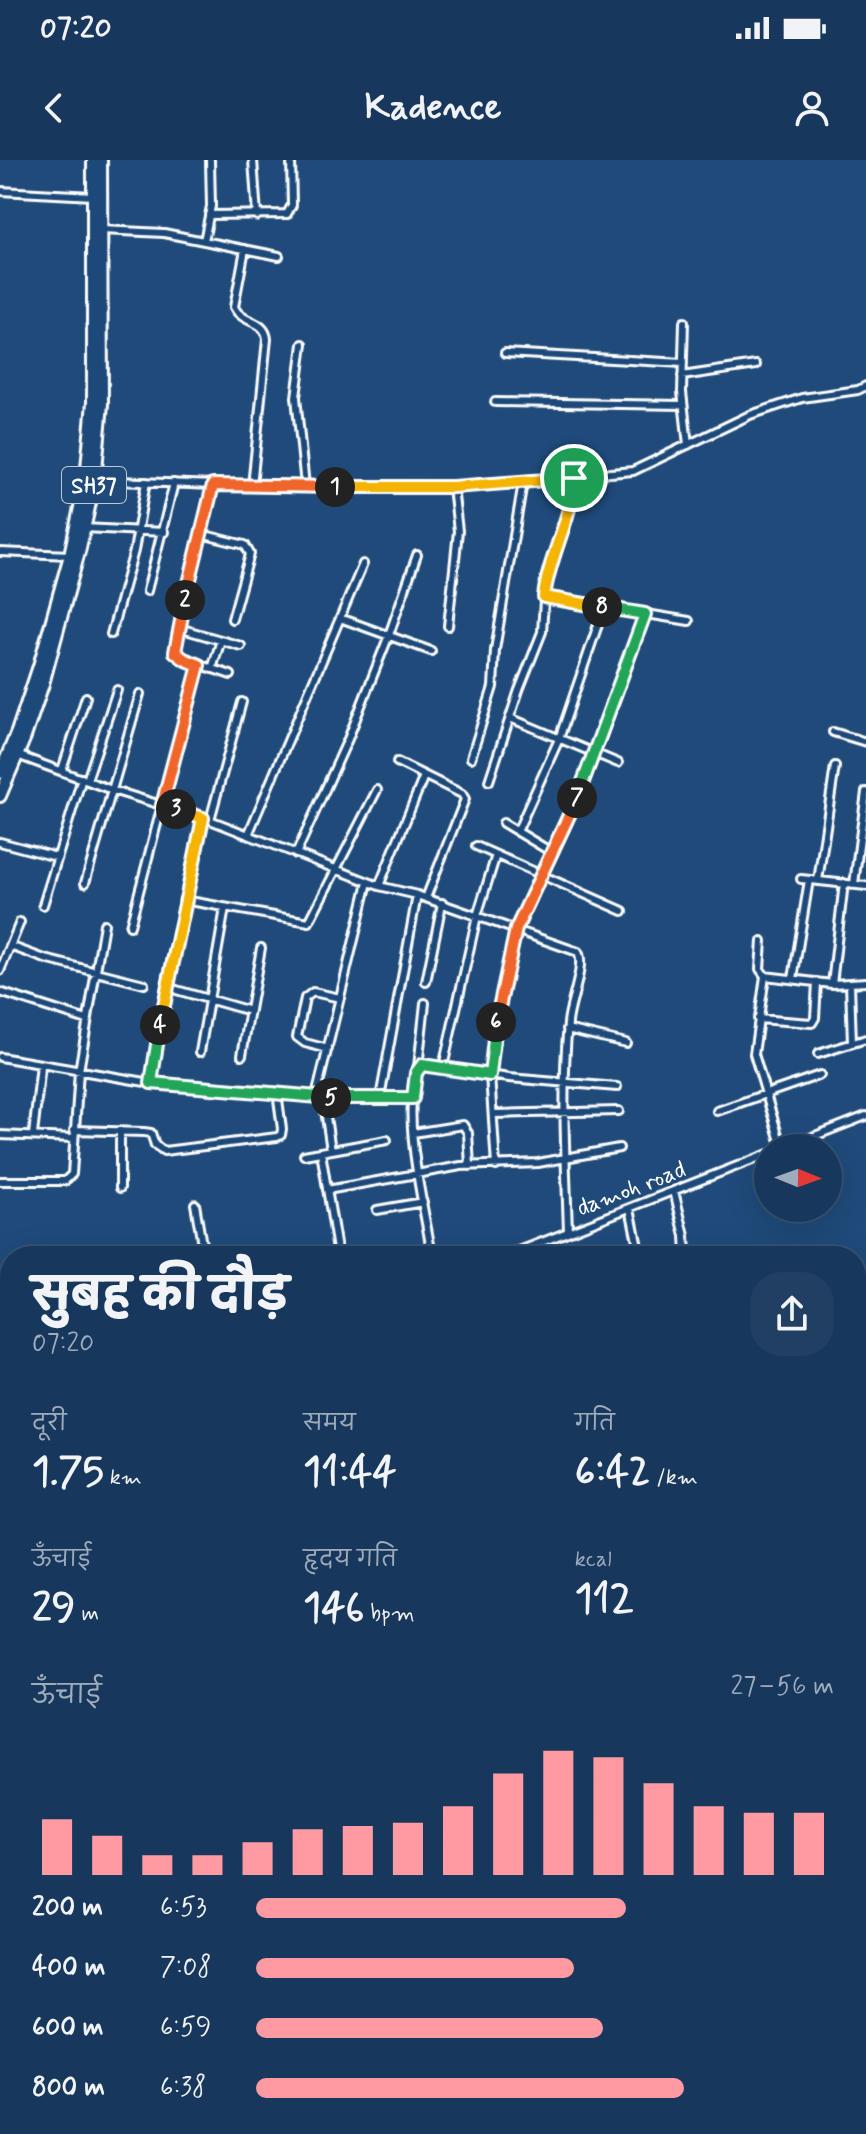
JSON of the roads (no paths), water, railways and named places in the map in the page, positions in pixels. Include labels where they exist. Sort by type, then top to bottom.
[{"type":"main road","name":"SH37","points":[[0,773],[25,712],[90,480],[93,160]]},
{"type":"main road","name":"SH37","points":[[0,796],[46,672],[84,528],[102,404],[101,160]]},
{"type":"street","points":[[204,241],[212,190],[210,160]]},
{"type":"street","points":[[253,160],[257,216]]},
{"type":"street","points":[[209,215],[287,214],[290,211],[291,160]]},
{"type":"street","points":[[0,191],[93,196]]},
{"type":"street","points":[[101,230],[164,233],[279,256]]},
{"type":"street","points":[[245,249],[234,307],[240,316],[262,326],[267,339],[252,486]]},
{"type":"street","points":[[684,322],[682,376],[688,445]]},
{"type":"street","points":[[303,344],[296,397],[305,486]]},
{"type":"street","points":[[505,353],[683,363]]},
{"type":"street","points":[[682,376],[756,365]]},
{"type":"street","points":[[90,480],[252,486],[453,487],[633,471],[763,411],[802,398],[858,390],[866,386]]},
{"type":"street","points":[[495,402],[683,405]]},
{"type":"street","points":[[489,781],[542,632],[544,597],[572,504],[574,478]]},
{"type":"street","points":[[111,634],[138,531],[146,482]]},
{"type":"street","points":[[471,758],[493,687],[495,650],[523,482]]},
{"type":"street","points":[[147,591],[174,483]]},
{"type":"street","points":[[213,485],[175,652],[184,659],[231,675]]},
{"type":"street","points":[[448,626],[458,531],[453,487]]},
{"type":"street","points":[[84,528],[164,532]]},
{"type":"street","points":[[201,534],[249,548],[232,619]]},
{"type":"street","points":[[0,552],[70,555]]},
{"type":"street","points":[[296,854],[348,739],[417,555]]},
{"type":"street","points":[[248,835],[363,564]]},
{"type":"street","points":[[544,597],[689,621]]},
{"type":"street","points":[[517,832],[559,739],[604,607]]},
{"type":"street","points":[[496,1166],[490,1075],[497,1017],[516,929],[553,853],[595,754],[645,614]]},
{"type":"street","points":[[340,618],[431,651]]},
{"type":"street","points":[[179,628],[241,646]]},
{"type":"street","points":[[212,669],[221,640]]},
{"type":"street","points":[[130,926],[199,665]]},
{"type":"street","points":[[43,905],[56,857],[117,690]]},
{"type":"street","points":[[85,883],[140,694]]},
{"type":"street","points":[[62,770],[86,697]]},
{"type":"street","points":[[151,1083],[184,900],[242,702]]},
{"type":"street","points":[[510,718],[618,763]]},
{"type":"street","points":[[833,732],[866,742]]},
{"type":"street","points":[[17,755],[112,790],[206,819],[379,886],[442,903],[578,952],[581,955],[567,1029],[563,1083],[568,1232]]},
{"type":"street","points":[[397,762],[462,794],[465,799],[426,898]]},
{"type":"street","points":[[793,979],[835,766]]},
{"type":"street","points":[[379,886],[424,776]]},
{"type":"street","points":[[184,900],[309,922],[377,790]]},
{"type":"street","points":[[854,884],[866,792]]},
{"type":"street","points":[[503,823],[553,853]]},
{"type":"street","points":[[0,842],[56,857]]},
{"type":"street","points":[[476,846],[623,911]]},
{"type":"street","points":[[443,1067],[477,916],[496,855]]},
{"type":"street","points":[[801,879],[866,886]]},
{"type":"street","points":[[331,1150],[319,1096],[368,882]]},
{"type":"street","points":[[832,984],[844,883]]},
{"type":"street","points":[[380,1098],[417,895]]},
{"type":"street","points":[[426,982],[442,903]]},
{"type":"street","points":[[200,1052],[225,908]]},
{"type":"street","points":[[0,971],[20,922]]},
{"type":"street","points":[[0,1181],[65,1181],[72,1174],[79,1071],[104,924]]},
{"type":"street","points":[[762,941],[760,969],[765,976],[754,1054],[779,1134]]},
{"type":"street","points":[[10,946],[45,959],[144,984]]},
{"type":"street","points":[[242,1055],[261,948]]},
{"type":"street","points":[[765,976],[832,984],[866,982]]},
{"type":"street","points":[[758,1019],[812,1023],[817,982]]},
{"type":"street","points":[[850,983],[852,1043]]},
{"type":"street","points":[[166,987],[250,1011]]},
{"type":"street","points":[[0,992],[87,1020]]},
{"type":"street","points":[[328,1049],[305,1043],[297,1037],[305,998],[313,992],[340,998]]},
{"type":"street","points":[[425,1003],[413,1098],[413,1133],[430,1246]]},
{"type":"street","points":[[567,1029],[626,1043]]},
{"type":"street","points":[[818,1054],[866,1039]]},
{"type":"street","points":[[0,1057],[151,1083],[319,1096],[413,1098]]},
{"type":"street","points":[[33,1135],[41,1065]]},
{"type":"street","points":[[418,1068],[422,1065],[443,1067],[490,1075],[617,1087]]},
{"type":"street","points":[[717,1111],[820,1075]]},
{"type":"street","points":[[0,1135],[120,1131],[151,1133],[155,1145],[164,1151],[277,1137],[282,1129],[277,1092]]},
{"type":"street","points":[[493,1114],[619,1111]]},
{"type":"street","points":[[819,1134],[866,1116]]},
{"type":"street","points":[[413,1133],[463,1125],[468,1133],[470,1166]]},
{"type":"street","points":[[120,1131],[120,1188]]},
{"type":"street","points":[[304,1155],[387,1140]]},
{"type":"street","points":[[327,1190],[419,1173],[565,1158],[619,1148]]},
{"type":"street","points":[[321,1152],[336,1246]]},
{"type":"street","name":"damoh road","points":[[532,1246],[754,1160]]},
{"type":"street","points":[[674,1191],[686,1246]]},
{"type":"street","points":[[377,1210],[423,1202]]},
{"type":"street","points":[[195,1204],[202,1246]]},
{"type":"street","points":[[630,1208],[638,1246]]},
{"type":"street","points":[[690,2134],[743,2134]]}]
